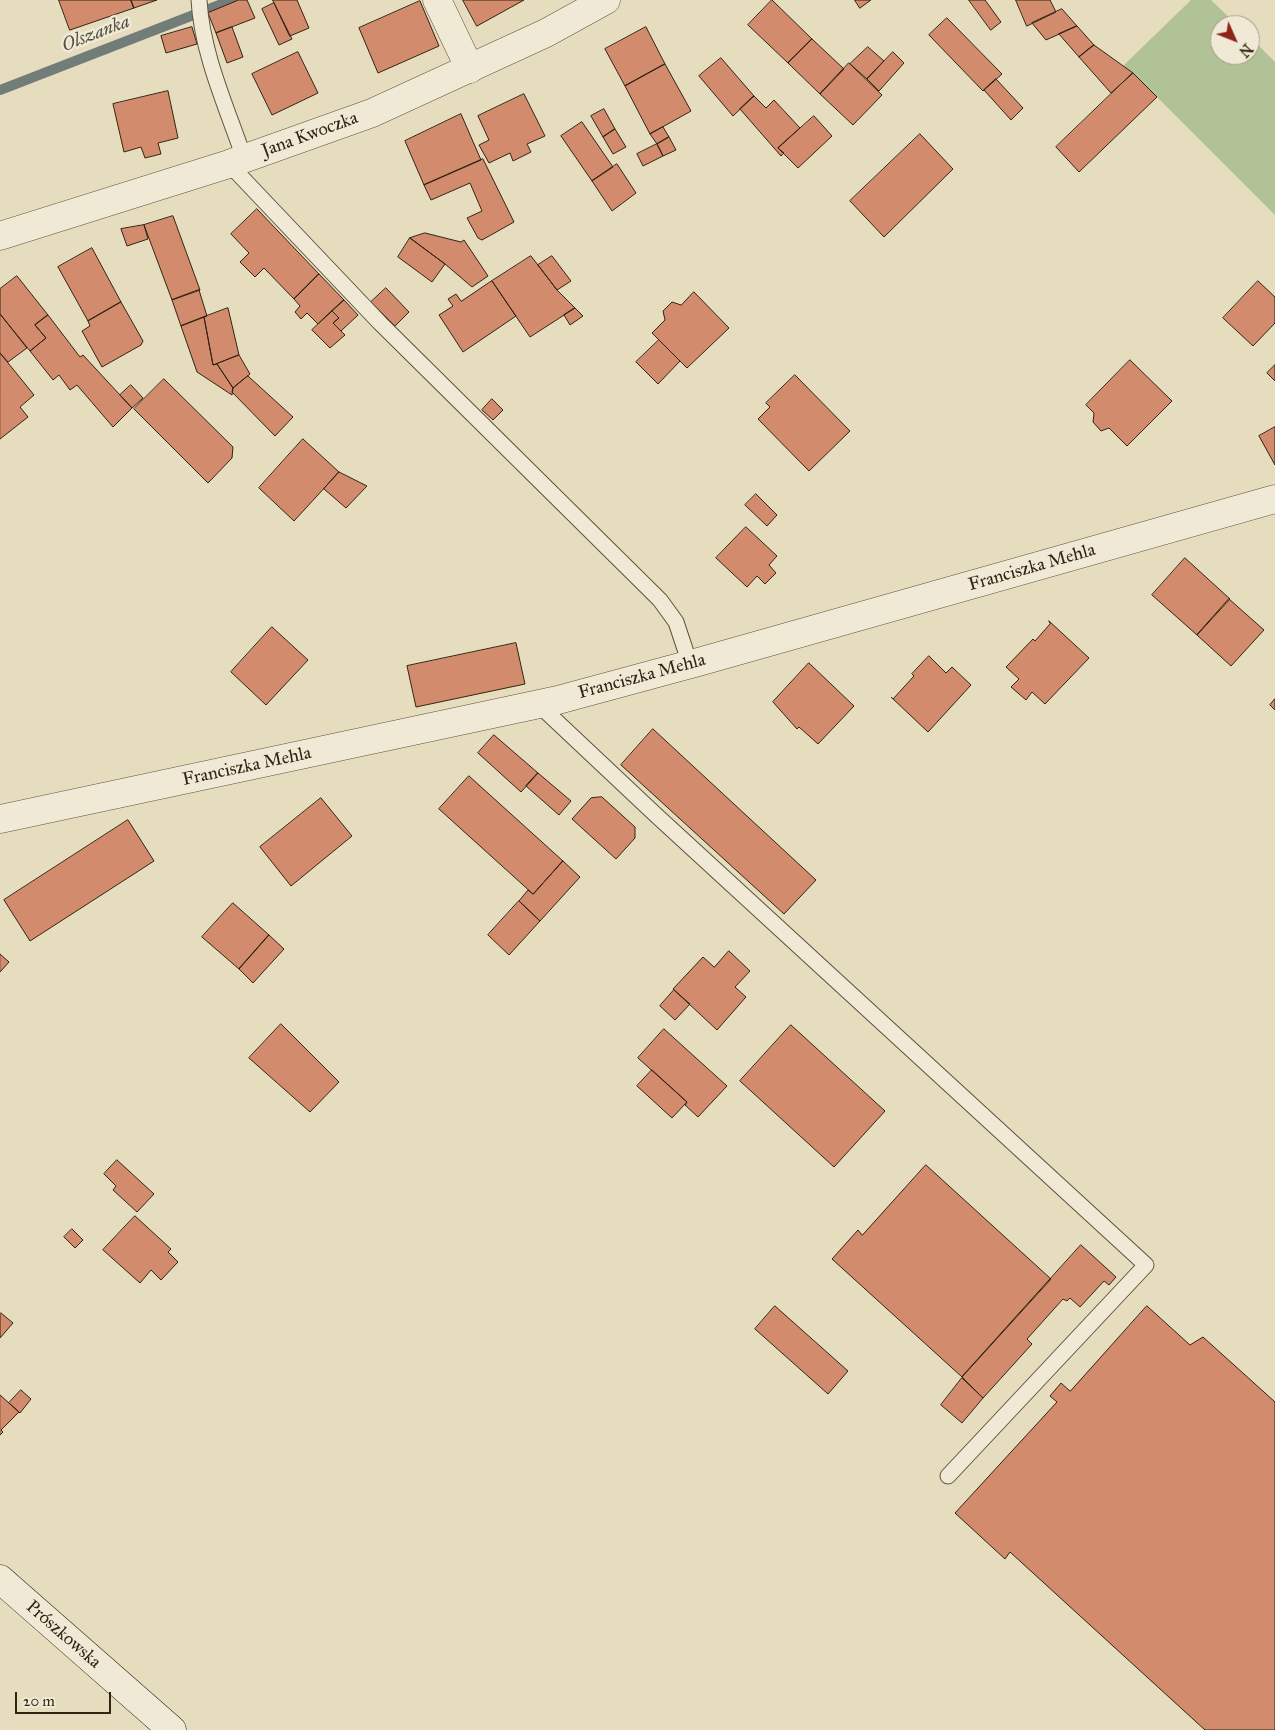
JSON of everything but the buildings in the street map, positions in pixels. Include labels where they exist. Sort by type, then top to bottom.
[{"type":"street","points":[[437,0],[470,69]]},
{"type":"street","name":"Jana Kwoczka","points":[[0,236],[236,161],[372,113],[546,33],[606,0]]},
{"type":"street","name":"Franciszka Mehla","points":[[0,819],[538,704],[690,664],[1275,499]]},
{"type":"street","name":"Prószkowska","points":[[0,1578],[172,1730]]},
{"type":"lane","points":[[199,0],[200,19],[236,161],[380,323],[660,600],[676,622],[690,664]]},
{"type":"lane","points":[[538,704],[657,816],[1146,1265],[948,1476]]},
{"type":"green space","points":[[1191,0],[1211,0],[1227,15],[1210,15],[1210,65],[1260,65],[1260,47],[1275,62],[1275,215],[1133,73],[1123,66]]},
{"type":"waterway","name":"Olszanka","points":[[0,90],[232,0]]}]
